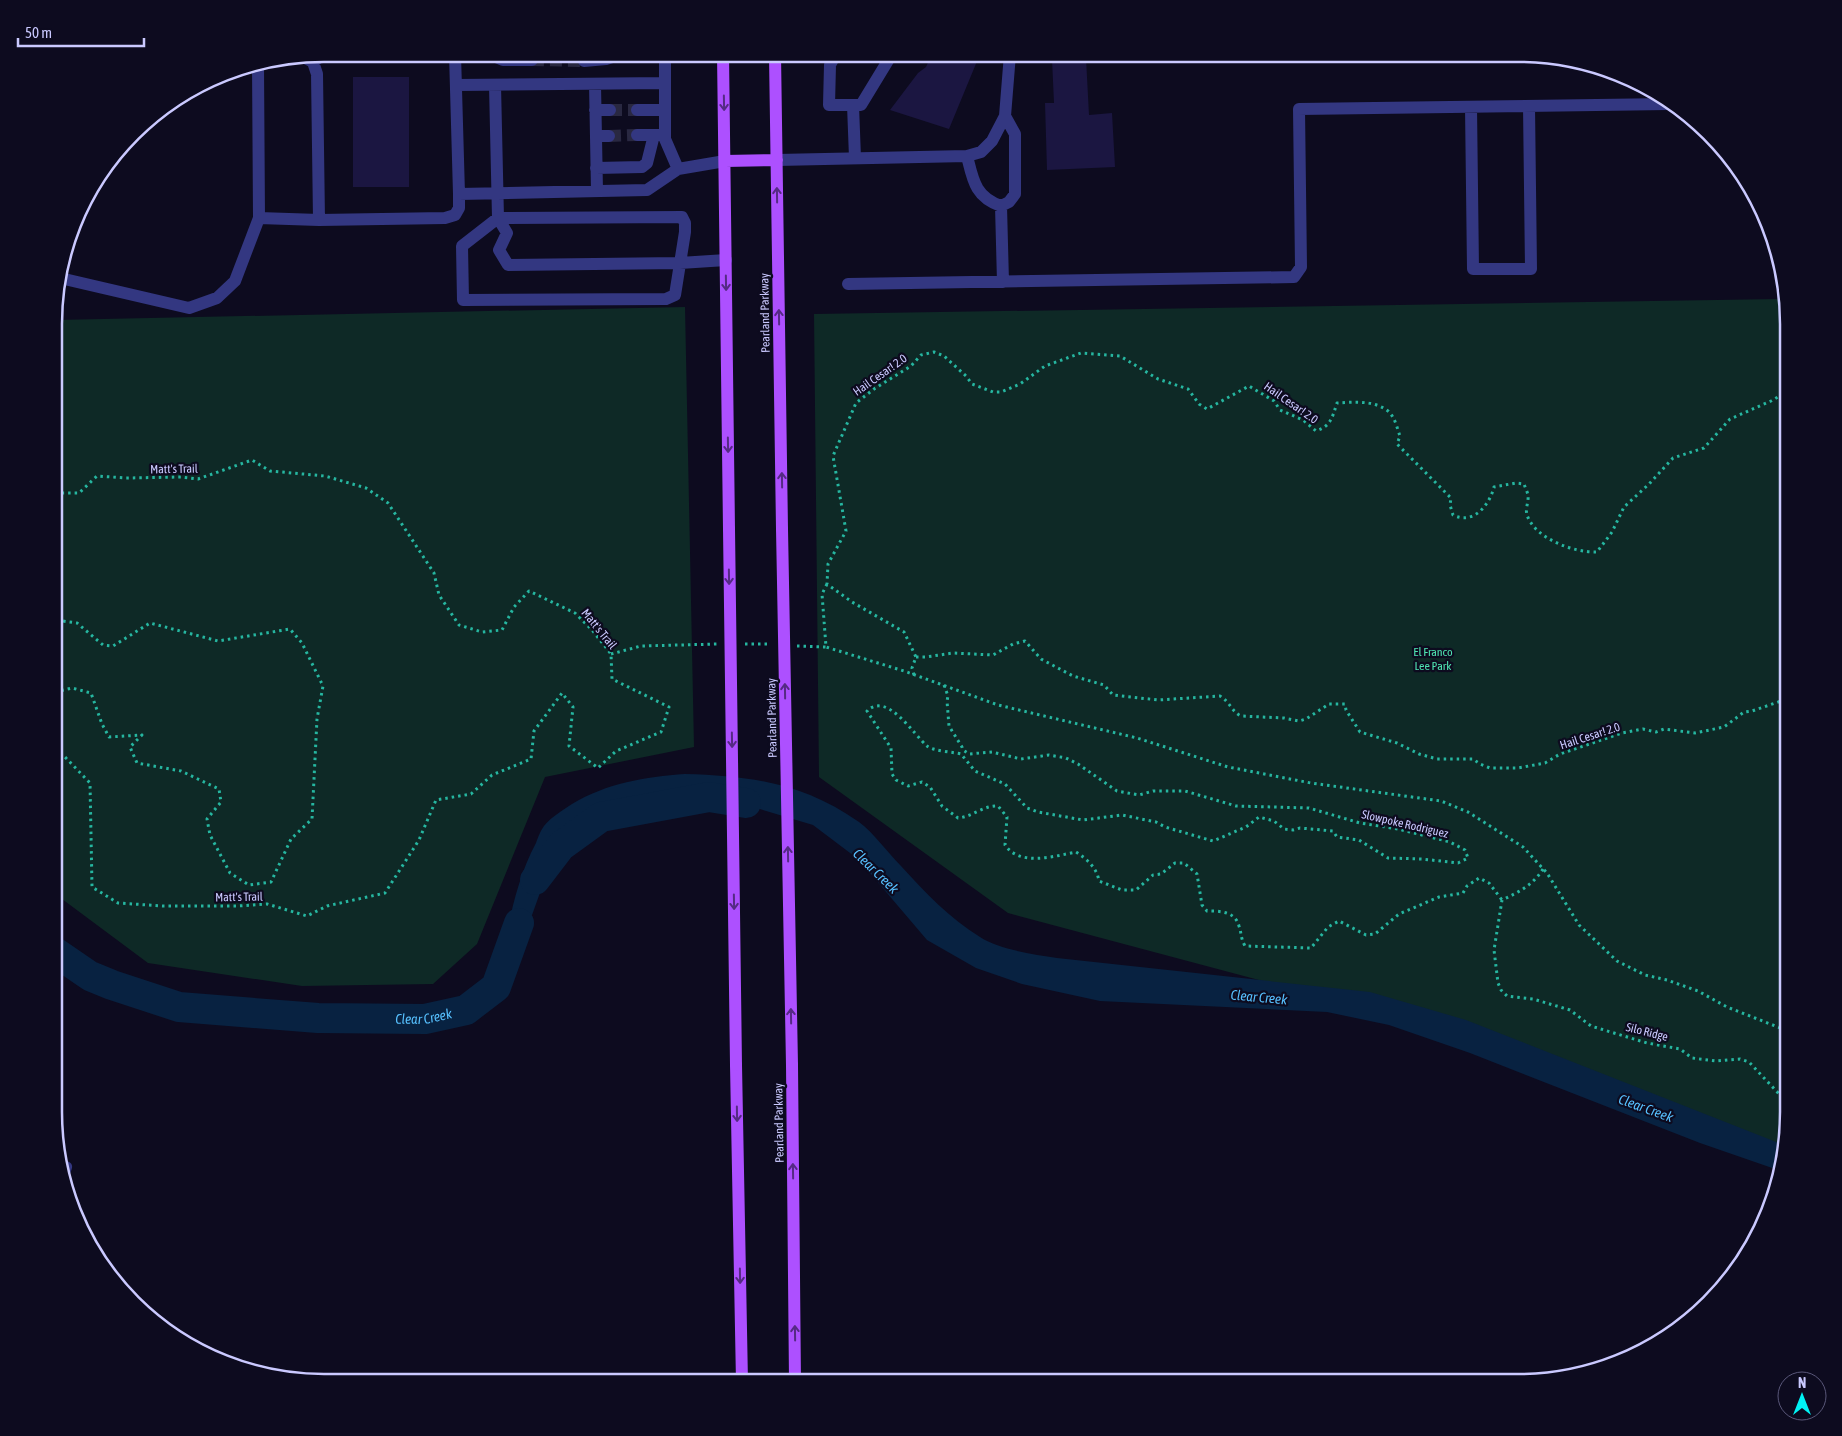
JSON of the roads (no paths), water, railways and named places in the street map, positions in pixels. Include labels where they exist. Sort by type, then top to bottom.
[{"type":"main road","points":[[723,62],[742,1374]]},
{"type":"main road","name":"Pearland Parkway","points":[[775,62],[792,1065],[795,1374]]},
{"type":"main road","points":[[725,161],[777,160]]},
{"type":"lane","points":[[259,218],[319,220],[444,218],[455,214],[459,208],[455,62]]},
{"type":"lane","points":[[596,168],[642,167],[647,163],[659,135],[665,110],[664,62]]},
{"type":"lane","points":[[832,62],[829,105],[861,105],[887,62]]},
{"type":"lane","points":[[777,160],[968,156],[981,152],[992,141],[1005,116],[1009,62]]},
{"type":"lane","points":[[310,63],[317,74],[319,106],[319,220]]},
{"type":"lane","points":[[67,280],[189,308],[216,298],[235,281],[259,218],[258,71]]},
{"type":"lane","points":[[456,85],[665,83]]},
{"type":"lane","points":[[595,84],[595,110],[602,136],[596,168],[597,191]]},
{"type":"lane","points":[[495,85],[498,218],[507,233],[499,250],[508,265],[680,263],[726,260]]},
{"type":"lane","points":[[848,284],[1294,277],[1301,267],[1299,109],[1658,104]]},
{"type":"lane","points":[[853,105],[855,158]]},
{"type":"lane","points":[[1471,107],[1473,269],[1530,269],[1529,106]]},
{"type":"lane","points":[[595,110],[610,110]]},
{"type":"lane","points":[[637,110],[665,110]]},
{"type":"lane","points":[[968,156],[973,180],[980,195],[1001,206],[1009,202],[1015,194],[1015,134],[1005,116]]},
{"type":"lane","points":[[637,135],[659,135],[665,139],[678,169]]},
{"type":"lane","points":[[459,194],[647,190],[678,169],[725,161]]},
{"type":"lane","points":[[1001,206],[1003,282]]},
{"type":"lane","points":[[682,217],[686,223],[675,295],[666,299],[463,300],[462,246],[498,218],[682,217]]},
{"type":"water","points":[[685,774],[733,777],[776,784],[818,798],[859,822],[870,831],[896,861],[948,913],[969,930],[997,945],[1017,951],[1057,958],[1370,992],[1466,1020],[1777,1142],[1773,1168],[1700,1143],[1470,1053],[1389,1025],[1327,1012],[1100,1001],[1022,984],[976,968],[927,940],[858,859],[813,825],[753,807],[694,796],[660,796],[620,804],[595,813],[567,833],[547,873],[526,932],[510,967],[502,956],[508,927],[524,870],[544,826],[557,814],[585,797],[627,782]]},
{"type":"waterway","name":"Clear Creek","points":[[535,880],[561,846],[601,817],[709,797],[746,803]]},
{"type":"waterway","name":"Clear Creek","points":[[63,957],[90,976],[179,1007],[318,1018],[425,1019],[466,1010],[496,987],[519,923]]},
{"type":"tunnel","points":[[610,110],[637,110]]},
{"type":"tunnel","points":[[609,136],[637,135]]},
{"type":"park label","name":"El Franco Lee Park","points":[[1433,659]]}]
